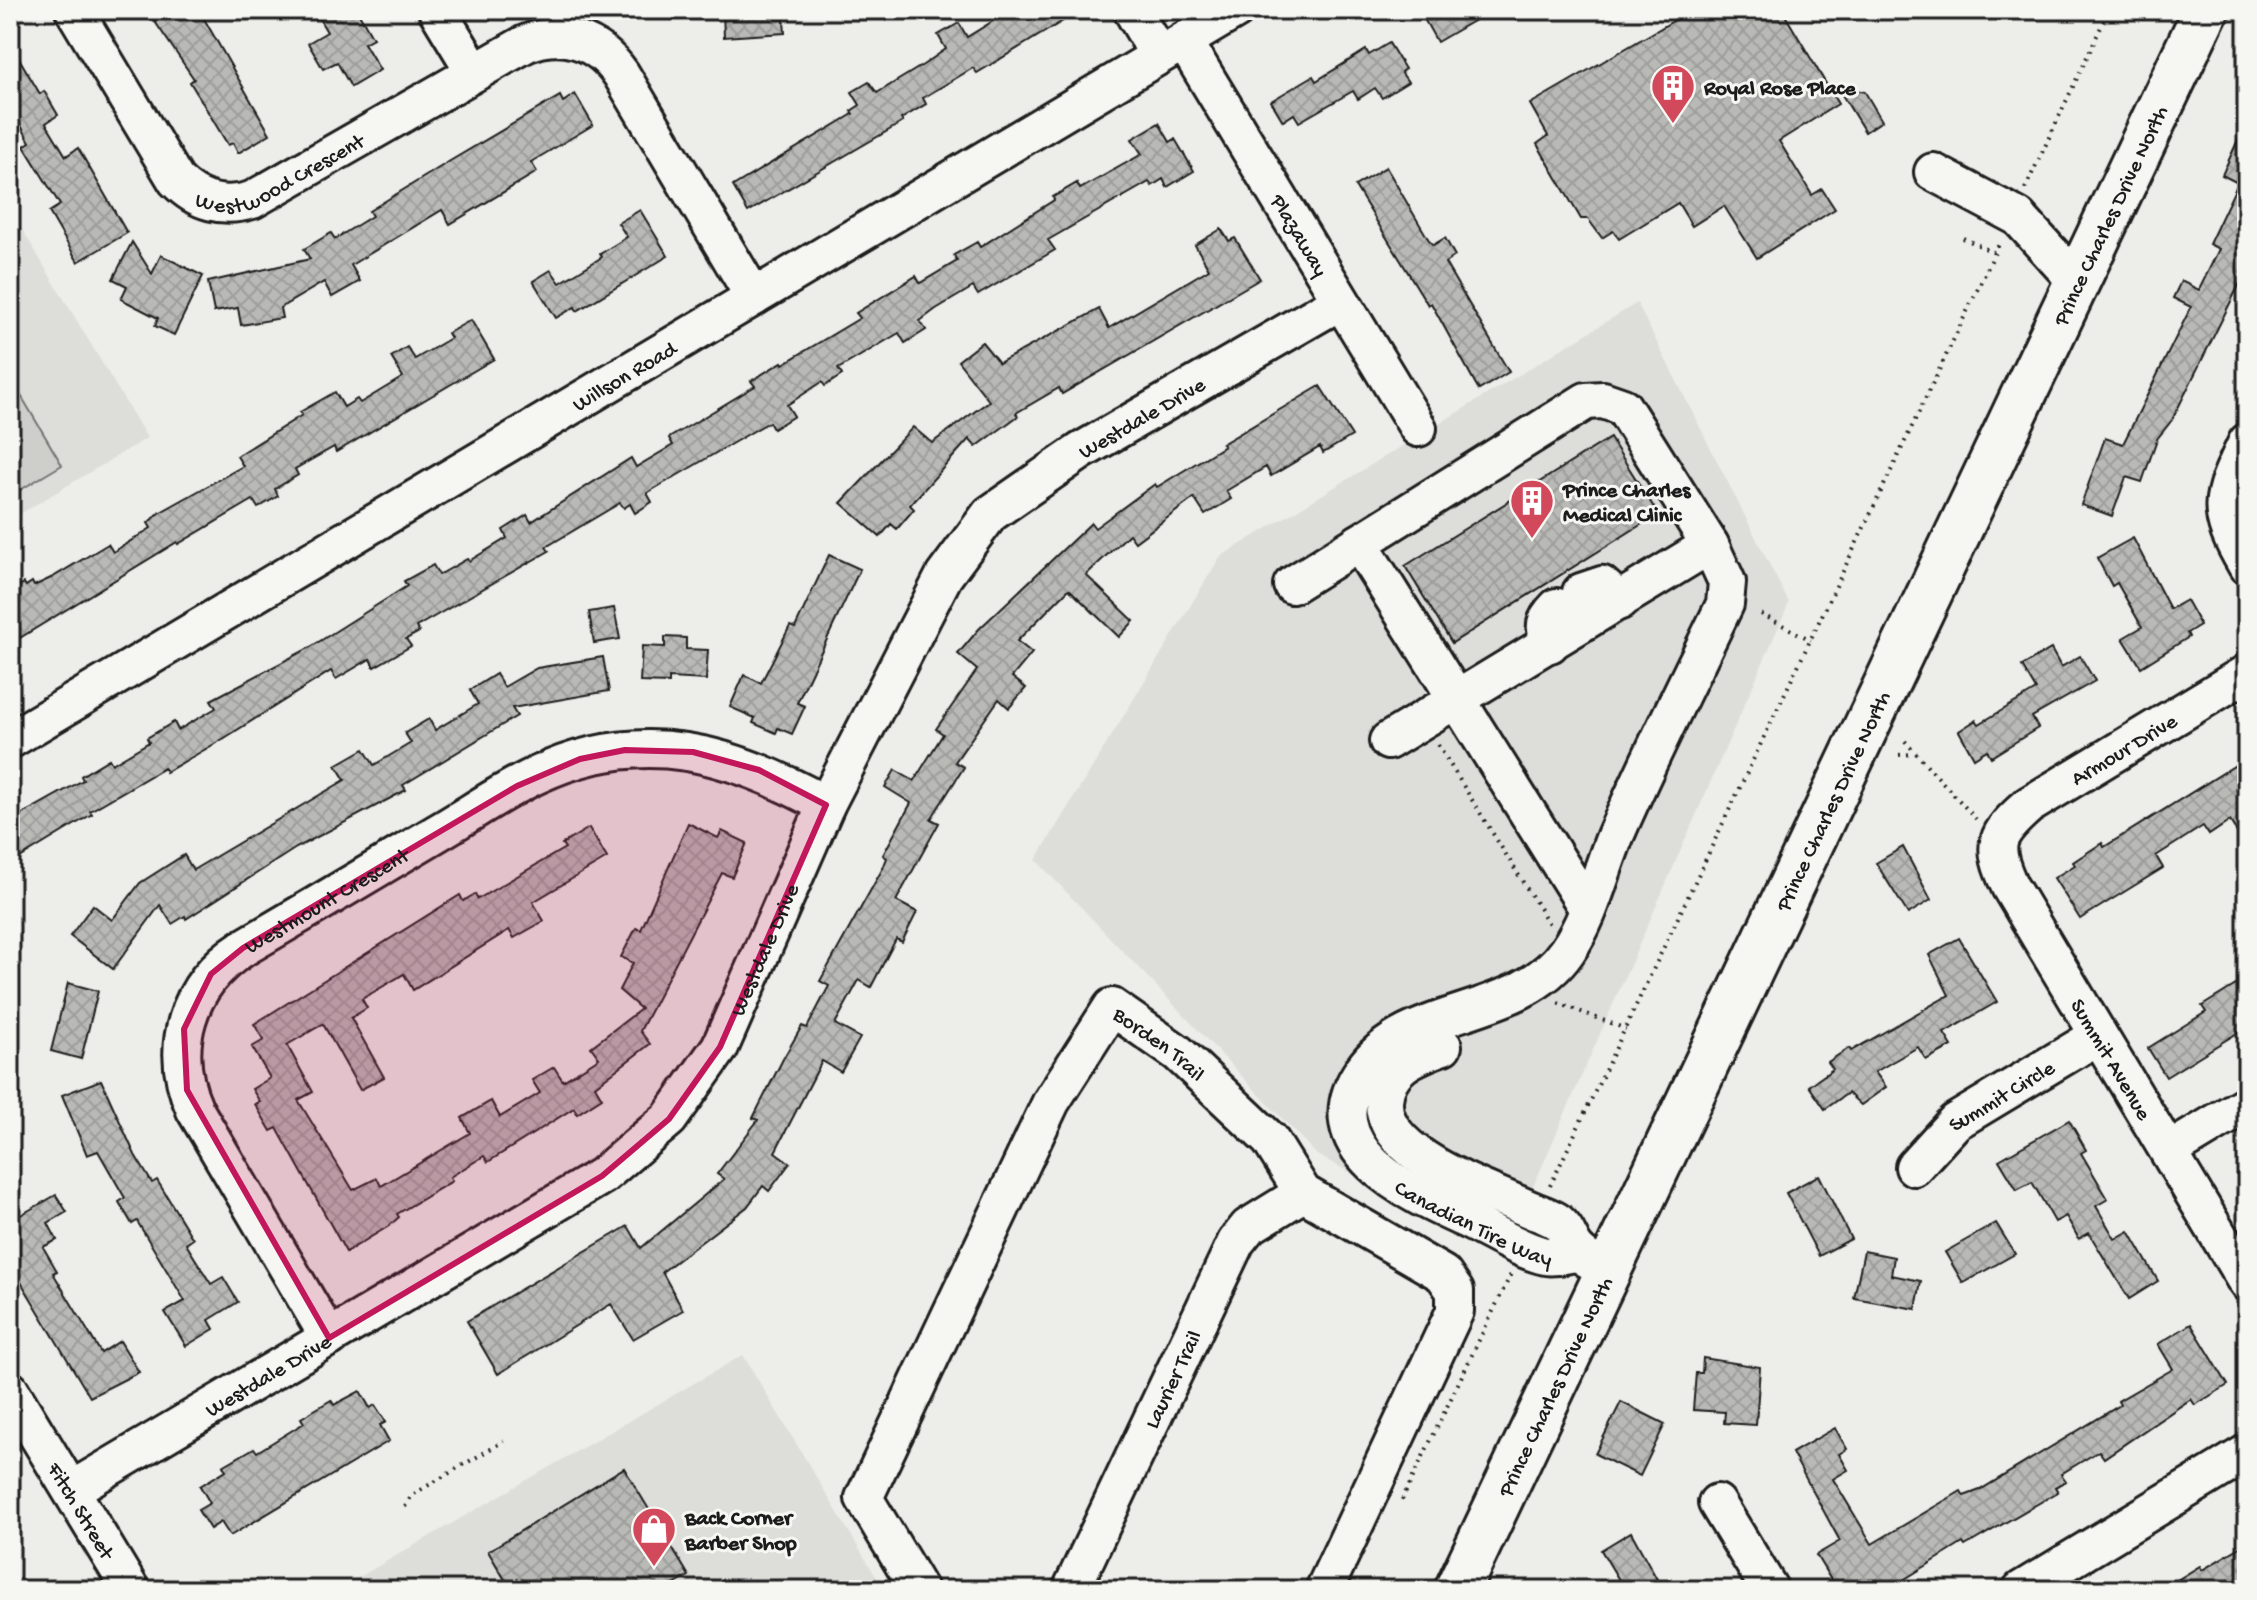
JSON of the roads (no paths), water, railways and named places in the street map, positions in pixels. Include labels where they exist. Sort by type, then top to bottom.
[{"type":"main road","name":"Prince Charles Drive North","points":[[1457,1590],[1592,1262],[2078,283],[2206,10]]},
{"type":"street","name":"Westwood Crescent","points":[[74,10],[176,180],[192,194],[221,204],[252,200],[525,44],[548,37],[584,42],[605,55],[621,74],[754,297]]},
{"type":"street","points":[[437,10],[474,71]]},
{"type":"street","name":"Plazaway","points":[[1132,10],[1171,48],[1339,302],[1418,428]]},
{"type":"street","name":"Willson Road","points":[[10,740],[1236,10]]},
{"type":"street","points":[[1933,172],[2015,216],[2078,283]]},
{"type":"street","name":"Westdale Drive","points":[[71,1490],[602,1176],[669,1119],[720,1047],[826,805],[944,576],[990,514],[1081,451],[1339,302]]},
{"type":"street","points":[[1292,585],[1586,401],[1594,399],[1623,407],[1710,545],[1727,582],[1725,604],[1621,824],[1588,909],[1566,953],[1550,972],[1546,993],[1481,1030],[1415,1056],[1394,1073],[1388,1084],[1385,1108],[1387,1121],[1404,1145],[1390,1180],[1364,1155],[1351,1135],[1347,1114],[1361,1073],[1382,1049],[1445,1020],[1497,982],[1546,993]]},
{"type":"street","points":[[2247,442],[2228,481],[2223,516],[2247,566]]},
{"type":"street","points":[[1359,543],[1588,909]]},
{"type":"street","points":[[1388,741],[1710,545]]},
{"type":"street","points":[[1550,644],[1544,628],[1546,618],[1569,600],[1602,585],[1620,601]]},
{"type":"street","name":"Armour Drive","points":[[2000,834],[2029,805],[2247,673]]},
{"type":"street","name":"Westmount Crescent","points":[[329,1338],[195,1110],[187,1090],[181,1060],[184,1029],[194,1000],[211,974],[243,948],[517,786],[580,759],[625,750],[693,752],[759,770],[826,805]]},
{"type":"street","name":"Summit Avenue","points":[[2000,834],[1998,862],[2010,887],[2247,1283]]},
{"type":"street","name":"Borden Trail","points":[[919,1590],[864,1498],[1051,1102],[1112,1007],[1178,1053],[1270,1140],[1303,1193],[1443,1274],[1455,1291],[1455,1311],[1324,1590]]},
{"type":"street","name":"Summit Circle","points":[[1914,1167],[1955,1122],[2098,1036]]},
{"type":"street","points":[[2169,1151],[2247,1104]]},
{"type":"street","name":"Canadian Tire Way","points":[[1404,1145],[1530,1230]]},
{"type":"street","name":"Canadian Tire Way","points":[[1335,1211],[1390,1180],[1423,1200],[1530,1230],[1559,1223],[1592,1262]]},
{"type":"street","name":"Laurier Trail","points":[[1071,1590],[1236,1242],[1248,1227],[1303,1193]]},
{"type":"street","name":"Fitch Street","points":[[10,1390],[23,1440],[71,1490],[131,1590]]},
{"type":"street","points":[[2021,1590],[2247,1453]]},
{"type":"street","points":[[1717,1503],[1770,1590]]},
{"type":"place","name":"Royal Rose Place","points":[[1673,125]]},
{"type":"place","name":"Prince Charles Medical Clinic","points":[[1532,540]]},
{"type":"place","name":"Back Corner Barber Shop","points":[[654,1568]]}]
